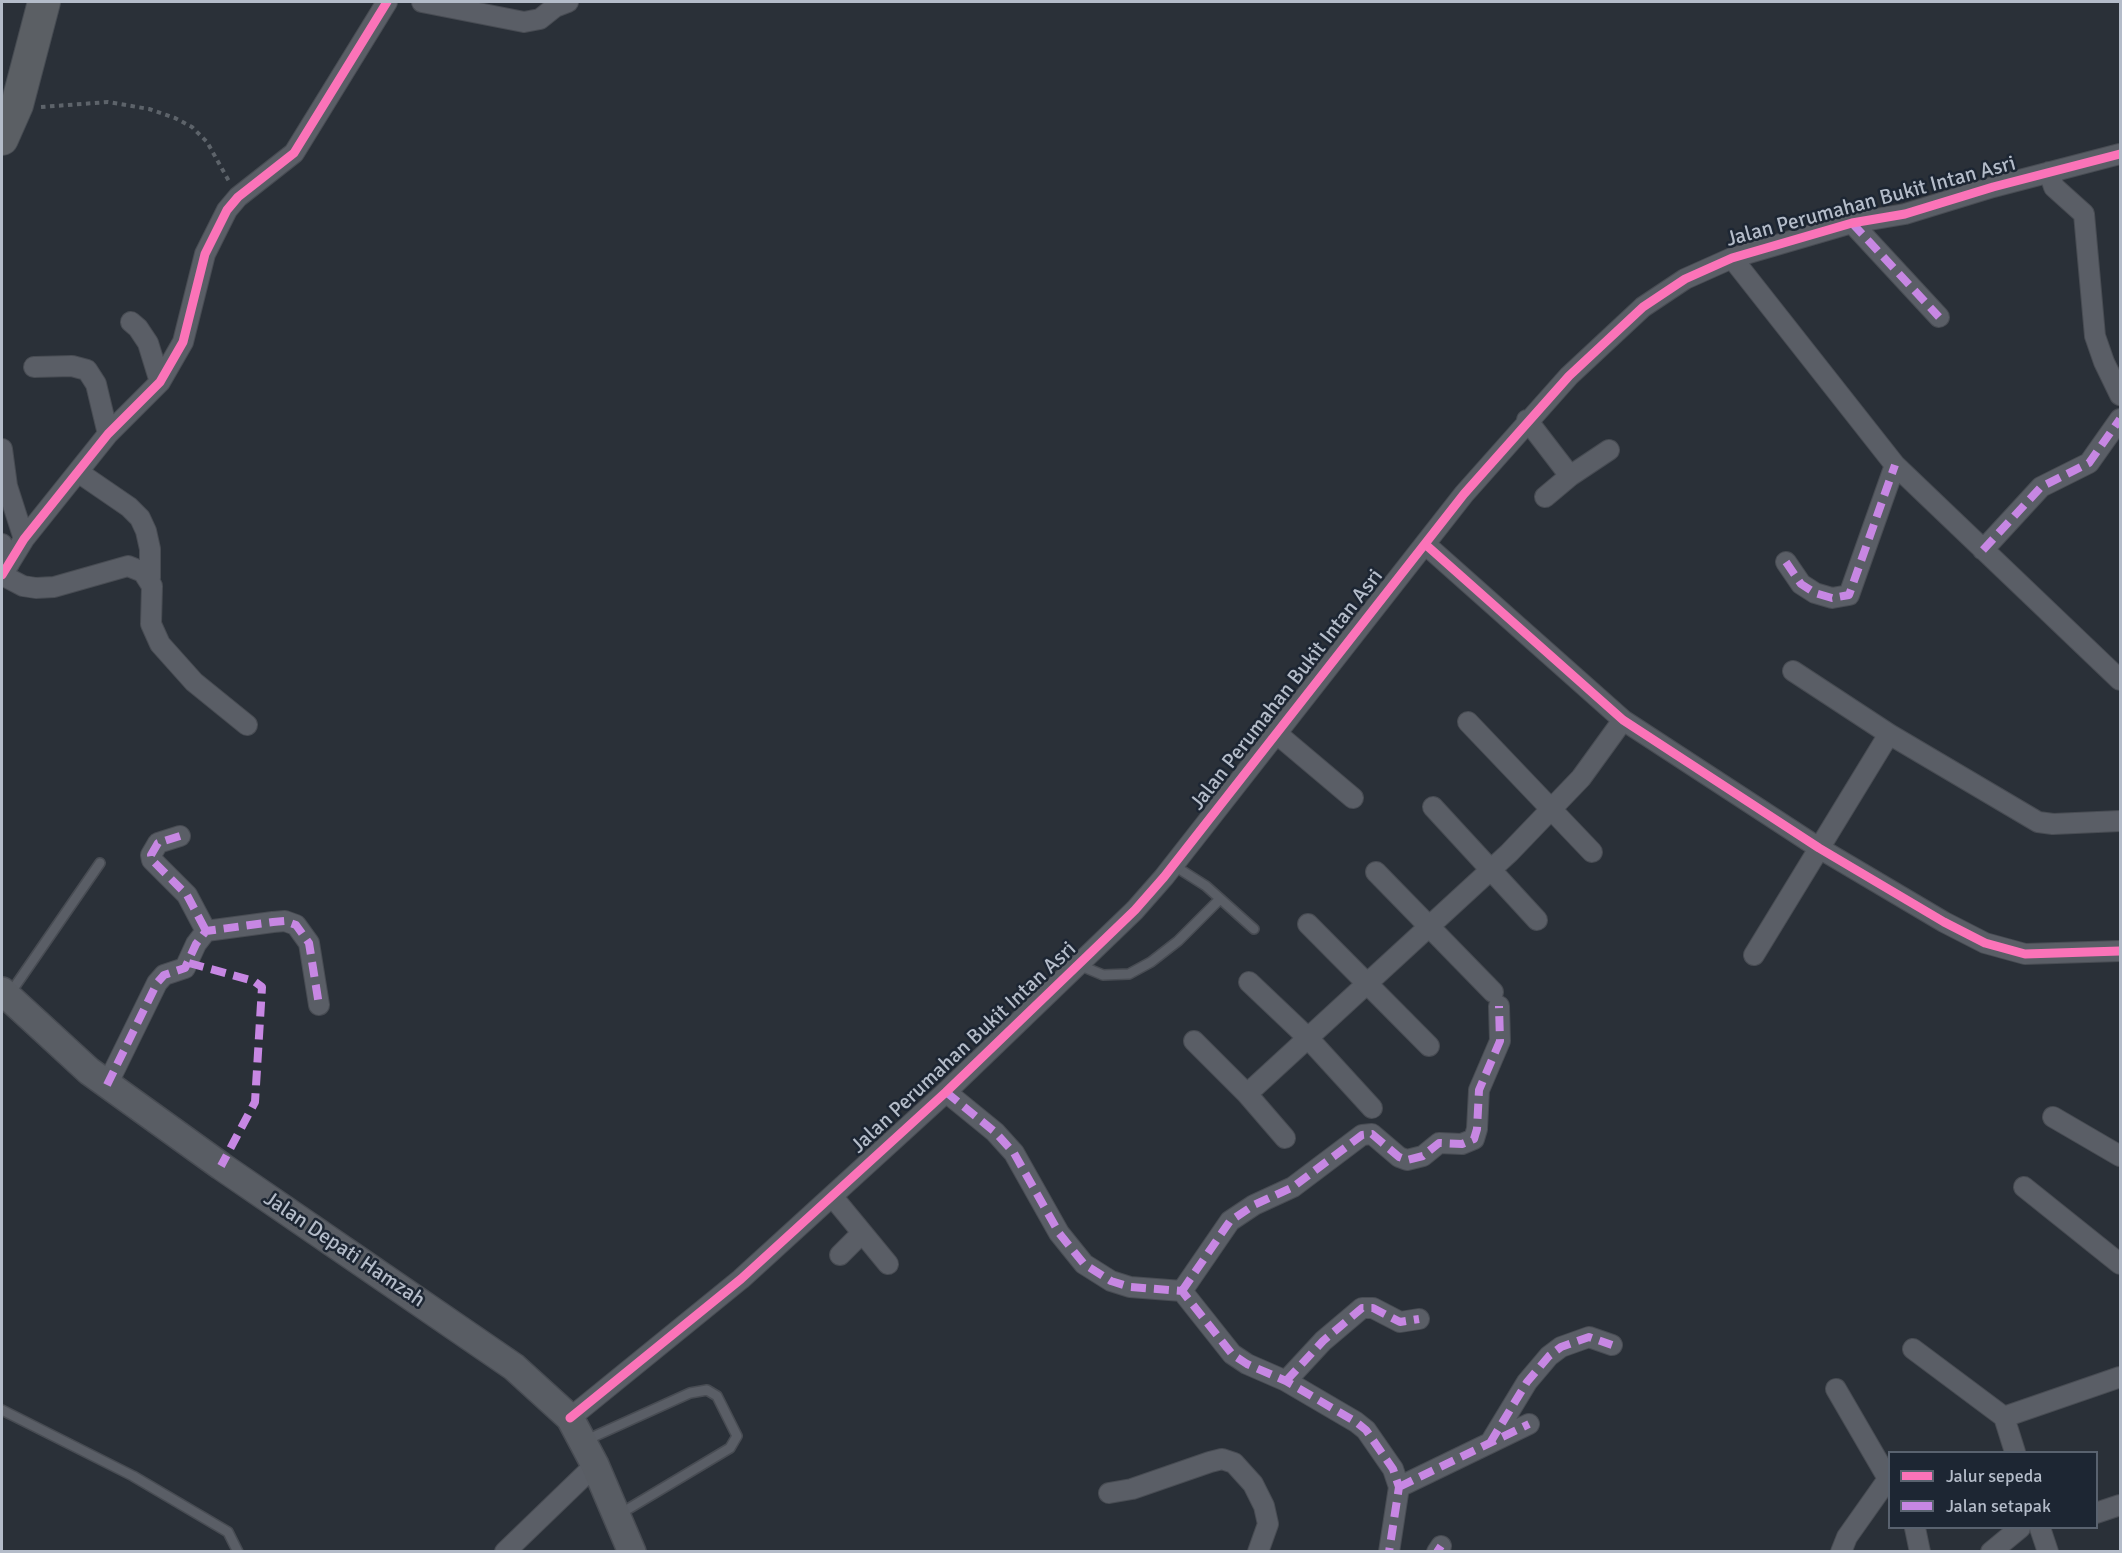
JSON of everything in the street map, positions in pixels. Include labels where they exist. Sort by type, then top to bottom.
[{"type":"highway","points":[[2,139],[17,105],[44,2]]},
{"type":"main road","name":"Jalan Depati Hamzah","points":[[5,994],[108,1084],[221,1166],[514,1367],[570,1418],[632,1551]]},
{"type":"street","points":[[4,571],[24,539],[108,434],[160,381],[183,342],[204,254],[215,230],[238,196],[294,153],[387,2]]},
{"type":"street","points":[[422,2],[524,22],[540,19],[555,7],[568,2]]},
{"type":"street","name":"Jalan Perumahan Bukit Intan Asri","points":[[570,1418],[741,1279],[946,1092],[1135,910],[1173,865],[1425,544],[1527,420],[1643,307],[1685,279],[1732,258],[1852,223],[1905,214],[2049,172],[2121,154]]},
{"type":"street","points":[[2049,172],[2054,188],[2084,214],[2095,336],[2104,362],[2121,395]]},
{"type":"street","points":[[1852,223],[1939,317]]},
{"type":"street","points":[[1732,258],[1895,465],[2121,680]]},
{"type":"street","points":[[130,322],[138,328],[148,343],[160,381]]},
{"type":"street","points":[[34,367],[72,366],[87,370],[96,384],[108,434]]},
{"type":"street","points":[[1983,550],[2041,488],[2089,463],[2121,419]]},
{"type":"street","points":[[1527,420],[1570,476]]},
{"type":"street","points":[[2,449],[8,486],[24,539]]},
{"type":"street","points":[[1545,497],[1570,476],[1609,450]]},
{"type":"street","points":[[1786,562],[1802,584],[1815,593],[1832,598],[1849,595],[1895,465]]},
{"type":"street","points":[[78,472],[129,507],[140,518],[150,549],[150,578],[153,592],[151,624],[160,644],[194,682],[247,725]]},
{"type":"street","points":[[2,543],[4,571],[23,586],[54,587],[128,566],[143,572],[150,578]]},
{"type":"street","points":[[1425,544],[1623,720],[1820,848],[1944,922],[2004,950],[2025,954],[2121,951]]},
{"type":"street","points":[[1793,671],[1889,734],[2038,822],[2053,825],[2121,821]]},
{"type":"street","points":[[1246,1094],[1492,870],[1581,778],[1623,720]]},
{"type":"street","points":[[1468,722],[1592,852]]},
{"type":"street","points":[[1276,733],[1353,798]]},
{"type":"street","points":[[1754,955],[1889,734]]},
{"type":"street","points":[[1433,807],[1537,920]]},
{"type":"street","points":[[180,836],[158,843],[151,855],[152,860],[187,895],[206,932]]},
{"type":"street","points":[[1182,1291],[1230,1221],[1254,1205],[1293,1187],[1362,1135],[1372,1134],[1399,1157],[1407,1160],[1423,1156],[1439,1143],[1462,1144],[1474,1139],[1477,1129],[1479,1090],[1500,1041],[1496,999],[1430,926],[1376,872]]},
{"type":"street","points":[[108,1084],[157,983],[164,975],[185,968],[196,944],[206,932],[285,921],[296,925],[309,943],[319,1005]]},
{"type":"street","points":[[1308,924],[1429,1046]]},
{"type":"street","points":[[1249,982],[1308,1038],[1372,1108]]},
{"type":"street","points":[[1194,1041],[1285,1138]]},
{"type":"street","points":[[946,1092],[995,1132],[1014,1154],[1059,1233],[1084,1264],[1111,1281],[1130,1287],[1182,1291],[1232,1354],[1356,1422],[1366,1431],[1393,1469],[1399,1487],[1389,1551]]},
{"type":"street","points":[[2054,1117],[2121,1156]]},
{"type":"street","points":[[2024,1187],[2121,1264]]},
{"type":"street","points":[[832,1197],[888,1264]]},
{"type":"street","points":[[840,1255],[862,1233]]},
{"type":"street","points":[[1286,1382],[1323,1341],[1362,1308],[1373,1308],[1400,1322],[1419,1319]]},
{"type":"street","points":[[1490,1443],[1527,1382],[1549,1356],[1562,1347],[1589,1337],[1612,1345]]},
{"type":"street","points":[[1913,1349],[2004,1417],[2015,1451]]},
{"type":"street","points":[[2004,1417],[2121,1377]]},
{"type":"street","points":[[1836,1389],[1888,1479]]},
{"type":"street","points":[[1399,1487],[1529,1424]]},
{"type":"street","points":[[506,1551],[588,1454]]},
{"type":"street","points":[[1109,1493],[1132,1489],[1222,1459],[1234,1463],[1252,1484],[1264,1506],[1268,1524],[1258,1551]]},
{"type":"street","points":[[1841,1551],[1853,1529],[1888,1482]]},
{"type":"street","points":[[2098,1513],[2121,1505]]},
{"type":"street","points":[[1915,1529],[1920,1551]]},
{"type":"street","points":[[1991,1551],[2018,1529]]},
{"type":"lane","points":[[5,994],[100,862]]},
{"type":"lane","points":[[1173,865],[1220,899],[1254,929]]},
{"type":"lane","points":[[1079,965],[1103,975],[1129,974],[1151,962],[1178,941],[1220,899]]},
{"type":"lane","points":[[588,1454],[690,1393],[706,1390],[717,1396],[737,1436],[730,1448],[617,1516]]},
{"type":"lane","points":[[2,1410],[133,1476],[218,1526],[228,1532],[238,1551]]},
{"type":"path","points":[[17,105],[55,107],[108,102],[149,109],[175,118],[192,127],[207,142],[238,196]]},
{"type":"marked path","points":[[1852,223],[1939,317]]},
{"type":"marked path","points":[[1983,550],[2041,487],[2089,463],[2120,419]]},
{"type":"marked path","points":[[1786,562],[1801,584],[1815,593],[1832,598],[1849,595],[1895,465]]},
{"type":"marked path","points":[[180,836],[158,843],[151,855],[152,860],[187,895],[206,931]]},
{"type":"marked path","points":[[107,1085],[157,983],[164,975],[185,968],[196,944],[206,931],[285,921],[296,925],[309,943],[319,1005]]},
{"type":"marked path","points":[[189,963],[254,981],[262,987],[255,1102],[221,1166]]},
{"type":"marked path","points":[[1182,1291],[1230,1221],[1254,1205],[1293,1187],[1362,1135],[1372,1134],[1399,1157],[1407,1160],[1423,1156],[1439,1143],[1462,1144],[1474,1139],[1477,1129],[1479,1090],[1500,1041],[1499,1006]]},
{"type":"marked path","points":[[946,1092],[995,1132],[1014,1153],[1059,1233],[1084,1264],[1111,1281],[1130,1287],[1182,1291],[1232,1354],[1247,1364],[1286,1381],[1366,1430],[1393,1469],[1399,1487],[1389,1552]]},
{"type":"marked path","points":[[1286,1381],[1323,1341],[1362,1308],[1373,1308],[1400,1322],[1419,1319]]},
{"type":"marked path","points":[[1490,1443],[1527,1382],[1549,1356],[1561,1347],[1589,1337],[1612,1345]]},
{"type":"marked path","points":[[1399,1487],[1529,1424]]},
{"type":"marked path","points":[[1437,1552],[1441,1546]]},
{"type":"cycle path","points":[[2,575],[24,539],[108,434],[160,382],[183,342],[205,254],[227,210],[238,197],[294,153],[387,2]]},
{"type":"cycle path","points":[[570,1418],[741,1279],[946,1092],[1135,910],[1164,877],[1464,494],[1569,376],[1643,307],[1685,279],[1732,258],[1852,223],[1905,214],[1993,187],[2120,154]]},
{"type":"cycle path","points":[[1425,544],[1623,720],[1819,848],[1944,922],[1985,943],[2025,954],[2120,951]]}]
